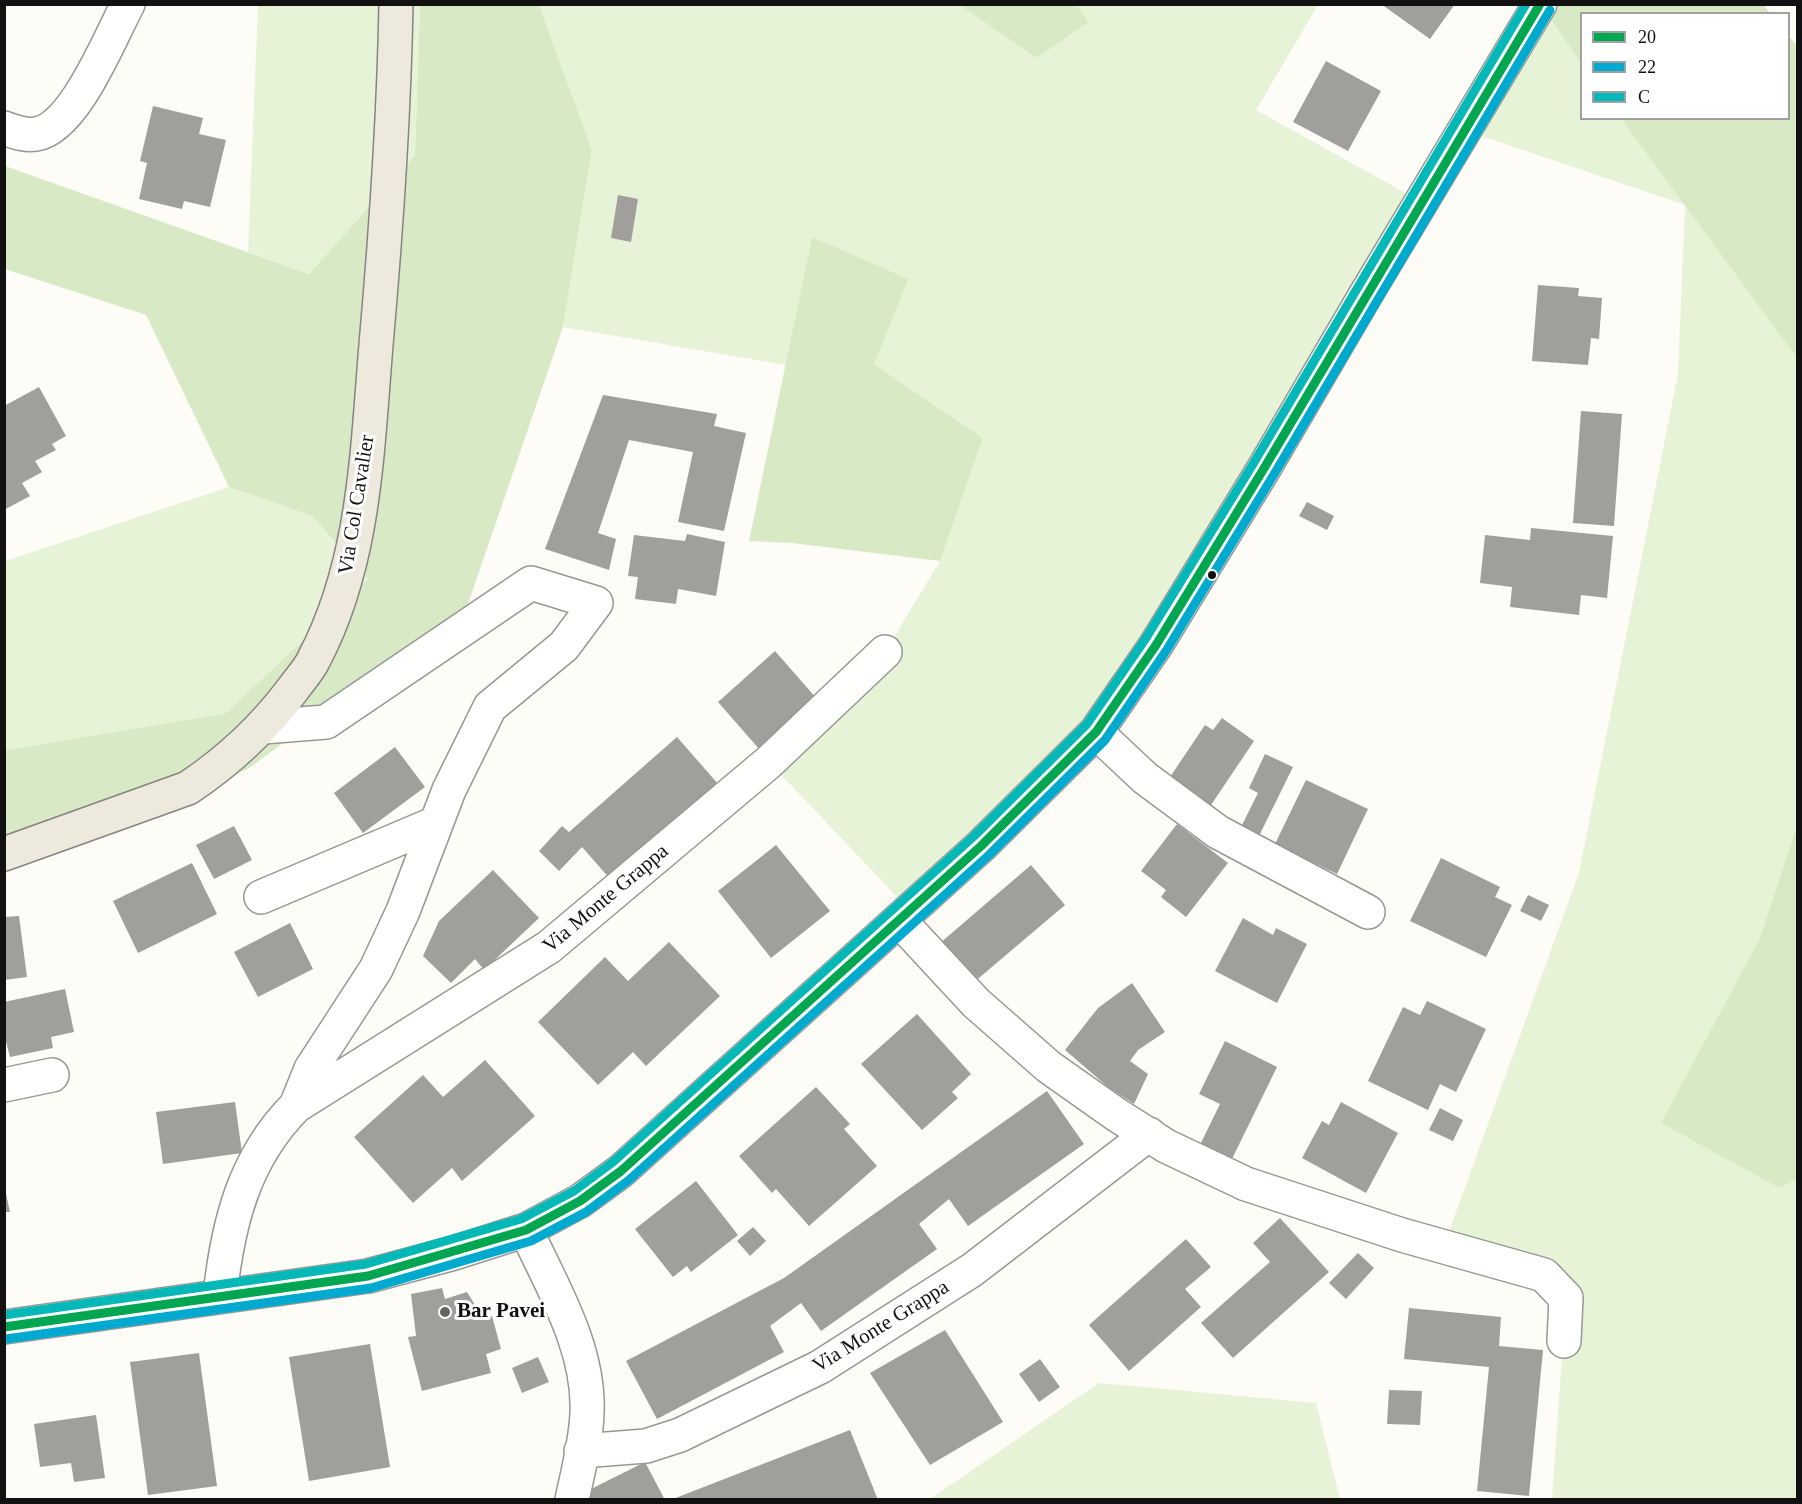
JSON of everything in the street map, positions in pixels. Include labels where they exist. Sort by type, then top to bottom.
[{"type":"main road","name":"Via Col Cavalier","points":[[4,854],[188,788],[244,746],[263,726],[313,662],[337,608],[357,534],[365,480],[380,301],[396,4]]},
{"type":"street","points":[[4,128],[20,134],[38,134],[54,126],[69,111],[128,4]]},
{"type":"street","points":[[4,1327],[368,1276],[526,1230],[580,1201],[621,1171],[981,846],[1096,732],[1156,645],[1251,490],[1540,4]]},
{"type":"street","name":"Via Monte Grappa","points":[[263,726],[326,722],[531,583],[597,603],[564,646],[490,707],[449,790],[403,911],[376,969],[311,1069],[296,1106]]},
{"type":"street","name":"Via Monte Grappa","points":[[220,1295],[229,1234],[248,1173],[269,1138],[296,1106],[549,947],[769,762],[885,652]]},
{"type":"street","points":[[1096,732],[1145,778],[1218,832],[1368,912]]},
{"type":"street","points":[[261,897],[436,824]]},
{"type":"street","points":[[899,920],[975,1003],[1049,1067],[1149,1134],[1246,1184],[1392,1232],[1544,1275],[1566,1298],[1564,1341]]},
{"type":"street","points":[[4,1085],[52,1075]]},
{"type":"street","name":"Via Monte Grappa","points":[[581,1451],[646,1446],[680,1435],[820,1367],[972,1270],[1149,1134]]},
{"type":"street","points":[[526,1230],[580,1353],[587,1394],[587,1413],[572,1500]]},
{"type":"green space","points":[[1554,4],[1763,4],[1769,12],[1580,12],[1580,62],[1548,15]]},
{"type":"green space","points":[[258,5],[420,5],[415,155],[309,274],[248,252]]},
{"type":"green space","points":[[420,5],[539,5],[592,150],[563,327],[467,607],[248,769],[5,865],[5,750],[226,713],[368,579],[312,516],[229,487],[146,315],[5,269],[5,166],[309,274],[415,155]]},
{"type":"green space","points":[[539,5],[959,5],[1037,58],[1087,22],[1077,5],[1318,5],[1256,110],[1427,205],[1178,633],[1058,794],[918,919],[769,762],[885,652],[940,561],[983,438],[874,364],[812,237],[786,365],[563,327],[592,150]]},
{"type":"green space","points":[[959,5],[1077,5],[1088,22],[1037,58]]},
{"type":"green space","points":[[1548,15],[1580,62],[1580,120],[1622,120],[1684,205],[1473,133]]},
{"type":"green space","points":[[1790,37],[1798,47],[1797,358],[1622,120],[1790,120]]},
{"type":"green space","points":[[1685,206],[1797,358],[1797,825],[1760,938],[1662,1123],[1779,1188],[1797,1179],[1797,1499],[1552,1499],[1566,1298],[1443,1248],[1579,873],[1678,374]]},
{"type":"green space","points":[[812,237],[908,279],[874,364],[983,438],[940,561],[792,543],[749,541]]},
{"type":"green space","points":[[229,487],[312,516],[368,579],[226,713],[5,750],[5,561]]},
{"type":"green space","points":[[1797,825],[1798,1179],[1779,1188],[1661,1123],[1760,938]]},
{"type":"green space","points":[[1099,1383],[1316,1403],[1340,1499],[930,1499]]},
{"type":"building","points":[[1381,4],[1455,4],[1430,39]]},
{"type":"building","points":[[1326,61],[1381,91],[1348,151],[1293,122]]},
{"type":"building","points":[[153,106],[203,118],[199,134],[226,140],[210,207],[184,201],[182,209],[139,199],[147,163],[140,161]]},
{"type":"building","points":[[618,195],[638,199],[631,242],[611,238]]},
{"type":"building","points":[[1538,285],[1579,288],[1578,296],[1602,298],[1599,339],[1591,338],[1588,365],[1532,361]]},
{"type":"building","points":[[39,387],[66,436],[52,444],[56,450],[35,461],[42,472],[22,483],[30,496],[4,510],[4,406]]},
{"type":"building","points":[[603,395],[717,414],[714,426],[746,433],[724,531],[678,522],[693,452],[629,440],[598,533],[616,539],[609,570],[545,549]]},
{"type":"building","points":[[1581,411],[1622,414],[1614,526],[1573,523]]},
{"type":"building","points":[[1307,502],[1334,516],[1327,530],[1299,516]]},
{"type":"building","points":[[1531,528],[1613,536],[1607,598],[1581,595],[1579,615],[1510,607],[1512,587],[1480,583],[1485,535],[1530,540]]},
{"type":"building","points":[[687,534],[725,542],[716,596],[678,589],[676,604],[635,599],[638,577],[628,576],[634,535],[685,541]]},
{"type":"building","points":[[775,651],[817,699],[760,750],[718,702]]},
{"type":"building","points":[[1222,718],[1254,741],[1211,805],[1170,777],[1205,725],[1213,730]]},
{"type":"building","points":[[677,737],[719,785],[611,880],[582,847],[559,871],[539,851],[562,826],[569,832]]},
{"type":"building","points":[[395,747],[425,787],[363,833],[334,793]]},
{"type":"building","points":[[1265,754],[1293,767],[1258,838],[1240,829],[1258,793],[1249,788]]},
{"type":"building","points":[[1306,780],[1368,809],[1337,874],[1275,844]]},
{"type":"building","points":[[1177,824],[1228,863],[1186,917],[1161,897],[1166,890],[1141,871]]},
{"type":"building","points":[[234,826],[252,860],[214,879],[196,845]]},
{"type":"building","points":[[776,845],[830,911],[771,958],[718,891]]},
{"type":"building","points":[[1441,858],[1500,887],[1495,897],[1512,905],[1486,957],[1410,921]]},
{"type":"building","points":[[192,863],[217,914],[138,953],[113,901]]},
{"type":"building","points":[[1031,865],[1065,905],[973,983],[939,944]]},
{"type":"building","points":[[493,870],[539,918],[484,970],[475,959],[451,983],[423,956],[439,921]]},
{"type":"building","points":[[1528,895],[1549,905],[1541,921],[1520,911]]},
{"type":"building","points":[[19,916],[27,977],[4,980],[4,917]]},
{"type":"building","points":[[1243,918],[1273,935],[1276,928],[1307,944],[1277,1003],[1215,971]]},
{"type":"building","points":[[290,923],[313,969],[258,997],[234,952]]},
{"type":"building","points":[[669,942],[720,996],[646,1066],[633,1052],[598,1085],[538,1022],[605,957],[628,981]]},
{"type":"building","points":[[1132,983],[1165,1032],[1138,1050],[1130,1061],[1148,1074],[1134,1104],[1108,1087],[1065,1050],[1098,1008]]},
{"type":"building","points":[[65,989],[74,1032],[51,1037],[53,1048],[10,1057],[4,1034],[4,1002]]},
{"type":"building","points":[[1427,1001],[1486,1029],[1456,1092],[1440,1084],[1428,1110],[1368,1081],[1403,1007],[1420,1015]]},
{"type":"building","points":[[917,1014],[971,1074],[952,1092],[958,1098],[922,1130],[861,1064]]},
{"type":"building","points":[[1225,1041],[1277,1067],[1230,1163],[1199,1147],[1220,1104],[1199,1094]]},
{"type":"building","points":[[485,1060],[535,1116],[462,1181],[452,1168],[413,1203],[354,1137],[423,1075],[443,1097]]},
{"type":"building","points":[[816,1087],[850,1124],[844,1129],[877,1166],[809,1226],[776,1189],[772,1193],[739,1156]]},
{"type":"building","points":[[1047,1091],[1084,1144],[968,1226],[949,1199],[919,1224],[937,1249],[821,1331],[801,1303],[770,1326],[784,1352],[657,1419],[626,1361],[784,1278]]},
{"type":"building","points":[[235,1102],[242,1153],[163,1164],[156,1112]]},
{"type":"building","points":[[1341,1102],[1398,1133],[1366,1193],[1302,1158],[1322,1121],[1329,1125]]},
{"type":"building","points":[[1440,1108],[1463,1120],[1453,1141],[1429,1130]]},
{"type":"building","points":[[696,1181],[738,1235],[691,1272],[687,1266],[673,1277],[635,1229]]},
{"type":"building","points":[[4,1184],[10,1212],[4,1212]]},
{"type":"building","points":[[1280,1218],[1329,1272],[1233,1358],[1201,1323],[1270,1262],[1253,1243]]},
{"type":"building","points":[[753,1227],[766,1241],[750,1256],[737,1241]]},
{"type":"building","points":[[1186,1239],[1211,1267],[1185,1289],[1201,1307],[1129,1371],[1089,1325]]},
{"type":"building","points":[[1358,1253],[1374,1268],[1346,1299],[1329,1283]]},
{"type":"building","points":[[442,1288],[445,1299],[467,1292],[475,1305],[478,1320],[492,1316],[501,1349],[486,1354],[491,1373],[422,1391],[408,1337],[416,1336],[411,1294]]},
{"type":"building","points":[[1409,1308],[1501,1317],[1499,1346],[1543,1350],[1529,1496],[1477,1491],[1489,1367],[1404,1359]]},
{"type":"building","points":[[945,1330],[1003,1422],[930,1465],[870,1373]]},
{"type":"building","points":[[370,1344],[390,1467],[309,1481],[289,1357]]},
{"type":"building","points":[[199,1353],[217,1486],[148,1495],[130,1362]]},
{"type":"building","points":[[538,1357],[549,1382],[522,1393],[512,1368]]},
{"type":"building","points":[[1040,1359],[1060,1387],[1039,1402],[1019,1374]]},
{"type":"building","points":[[1389,1390],[1422,1391],[1420,1425],[1387,1424]]},
{"type":"building","points":[[96,1415],[105,1478],[74,1482],[71,1463],[40,1467],[34,1424]]},
{"type":"building","points":[[850,1430],[878,1500],[673,1500],[673,1499]]},
{"type":"building","points":[[645,1462],[665,1500],[574,1500],[573,1498]]},
{"type":"transit line","name":"C","points":[[4,1315],[366,1264],[521,1219],[574,1191],[613,1162],[973,837],[1087,724],[1146,638],[1253,464],[1526,4]]},
{"type":"transit line","name":"20","points":[[4,1327],[368,1276],[526,1230],[580,1201],[621,1171],[981,846],[1096,732],[1156,645],[1263,470],[1540,4]]},
{"type":"transit line","name":"22","points":[[6,1339],[371,1288],[531,1241],[586,1212],[629,1180],[989,855],[1105,740],[1166,651],[1273,476],[1550,10]]},
{"type":"place","name":"Bar Pavei","points":[[445,1312]]}]
